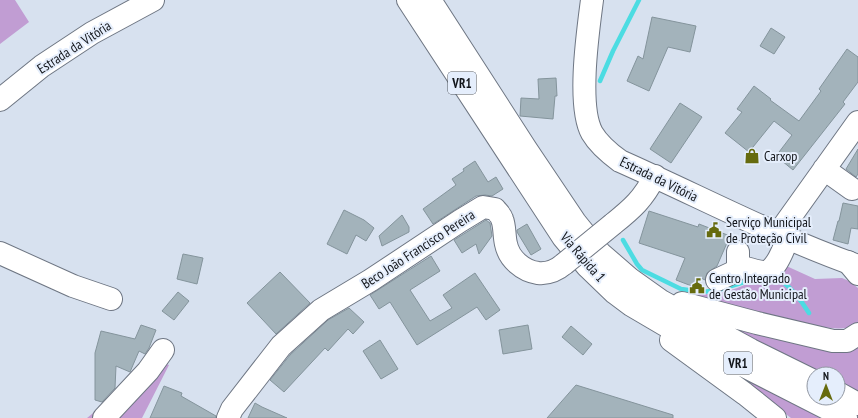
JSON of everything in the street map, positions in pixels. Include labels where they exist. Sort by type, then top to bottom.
[{"type":"main road","name":"Estrada da Vitória","points":[[1,98],[42,66],[92,33],[153,0]]},
{"type":"main road","name":"Via Rápida 1","points":[[408,0],[519,154],[587,238],[615,267],[637,297],[677,332],[846,418]]},
{"type":"main road","name":"Via Rápida 1","points":[[430,0],[519,154]]},
{"type":"main road","name":"Estrada da Vitória","points":[[592,0],[584,99],[585,112],[591,132],[605,150],[620,161],[783,236],[855,267]]},
{"type":"main road","points":[[717,280],[734,272],[738,259],[763,272],[771,270],[777,262],[783,236],[824,169],[854,135]]},
{"type":"main road","points":[[824,169],[852,189]]},
{"type":"main road","name":"Beco João Francisco Pereira","points":[[228,418],[232,409],[281,346],[321,310],[371,280],[483,207],[495,209],[502,219],[506,244],[509,252],[519,265],[529,271],[548,273],[564,264],[638,203],[649,188],[655,176]]},
{"type":"main road","points":[[0,253],[73,286],[111,299]]},
{"type":"main road","name":"Via Rápida 1","points":[[637,297],[686,315],[806,377]]},
{"type":"main road","points":[[637,297],[671,300],[833,341],[847,341],[858,334]]},
{"type":"main road","points":[[637,297],[671,341],[745,394],[775,418]]},
{"type":"main road","points":[[104,418],[148,371],[163,350]]},
{"type":"main road","points":[[846,398],[858,404]]},
{"type":"shaded area","points":[[0,0],[15,0],[29,22],[0,44]]},
{"type":"shaded area","points":[[782,264],[815,279],[842,278],[858,288],[858,325],[843,328],[818,326],[687,295],[687,293],[715,294],[727,291],[752,282]]},
{"type":"shaded area","points":[[730,323],[858,345],[858,392],[846,386],[846,366],[806,366],[736,331]]},
{"type":"shaded area","points":[[707,354],[820,418],[791,418]]},
{"type":"shaded area","points":[[157,360],[169,365],[142,418],[87,418],[119,392],[131,372]]},
{"type":"building","points":[[652,17],[696,26],[690,52],[668,47],[649,91],[627,81],[638,56],[643,59]]},
{"type":"building","points":[[771,28],[785,37],[774,54],[760,46]]},
{"type":"building","points":[[847,49],[858,57],[858,82],[843,102],[845,104],[793,170],[776,156],[792,135],[774,121],[749,152],[725,133],[742,112],[737,109],[754,86],[771,99],[770,100],[799,121],[821,91],[819,89]]},
{"type":"building","points":[[556,78],[557,96],[555,96],[553,119],[520,116],[521,98],[539,99],[538,79]]},
{"type":"building","points":[[680,103],[702,117],[671,163],[650,149]]},
{"type":"building","points":[[858,149],[858,174],[856,177],[846,169]]},
{"type":"building","points":[[475,161],[488,182],[496,177],[503,189],[492,196],[476,196],[433,224],[423,209],[456,185],[452,179]]},
{"type":"building","points":[[843,203],[858,206],[858,229],[851,228],[848,244],[833,240]]},
{"type":"building","points":[[344,210],[364,220],[374,228],[366,241],[356,235],[347,254],[327,244]]},
{"type":"building","points":[[649,211],[698,227],[699,224],[730,236],[717,266],[707,273],[705,280],[701,278],[697,288],[676,280],[685,258],[639,243]]},
{"type":"building","points":[[402,215],[409,227],[409,232],[382,246],[379,236]]},
{"type":"building","points":[[486,220],[490,223],[492,236],[479,254],[476,244],[462,253],[454,240]]},
{"type":"building","points":[[527,224],[541,249],[531,255],[517,232],[517,230]]},
{"type":"building","points":[[183,254],[203,258],[197,284],[177,279]]},
{"type":"building","points":[[431,256],[440,271],[410,290],[430,321],[452,308],[443,295],[475,273],[500,310],[486,320],[477,307],[417,345],[390,302],[379,309],[370,295]]},
{"type":"building","points":[[280,272],[310,303],[276,334],[247,303]]},
{"type":"building","points":[[178,292],[189,301],[174,320],[162,311]]},
{"type":"building","points":[[349,308],[364,322],[353,334],[348,329],[328,351],[325,348],[284,392],[270,380],[290,355],[328,320]]},
{"type":"building","points":[[141,325],[156,330],[149,348],[145,354],[139,351],[130,372],[116,366],[115,388],[102,402],[95,400],[95,353],[101,331],[135,339]]},
{"type":"building","points":[[528,325],[532,349],[503,354],[499,330]]},
{"type":"building","points":[[571,326],[592,344],[583,355],[562,337]]},
{"type":"building","points":[[380,340],[398,369],[381,379],[363,351]]},
{"type":"building","points":[[576,385],[673,415],[673,418],[547,418]]},
{"type":"building","points":[[164,386],[182,393],[181,396],[216,416],[216,418],[150,418]]},
{"type":"building","points":[[255,403],[262,407],[287,418],[248,418]]},
{"type":"waterway","points":[[600,81],[613,51],[639,0]]},
{"type":"waterway","points":[[623,240],[642,270],[681,289],[703,292],[718,290],[754,279]]},
{"type":"waterway","points":[[773,278],[778,279],[788,286],[809,313]]},
{"type":"place","name":"Carxop","points":[[752,156]]},
{"type":"place","name":"Serviço Municipal de Proteção Civil","points":[[714,230]]},
{"type":"place","name":"Centro Integrado de Gestão Municipal","points":[[697,286]]}]
